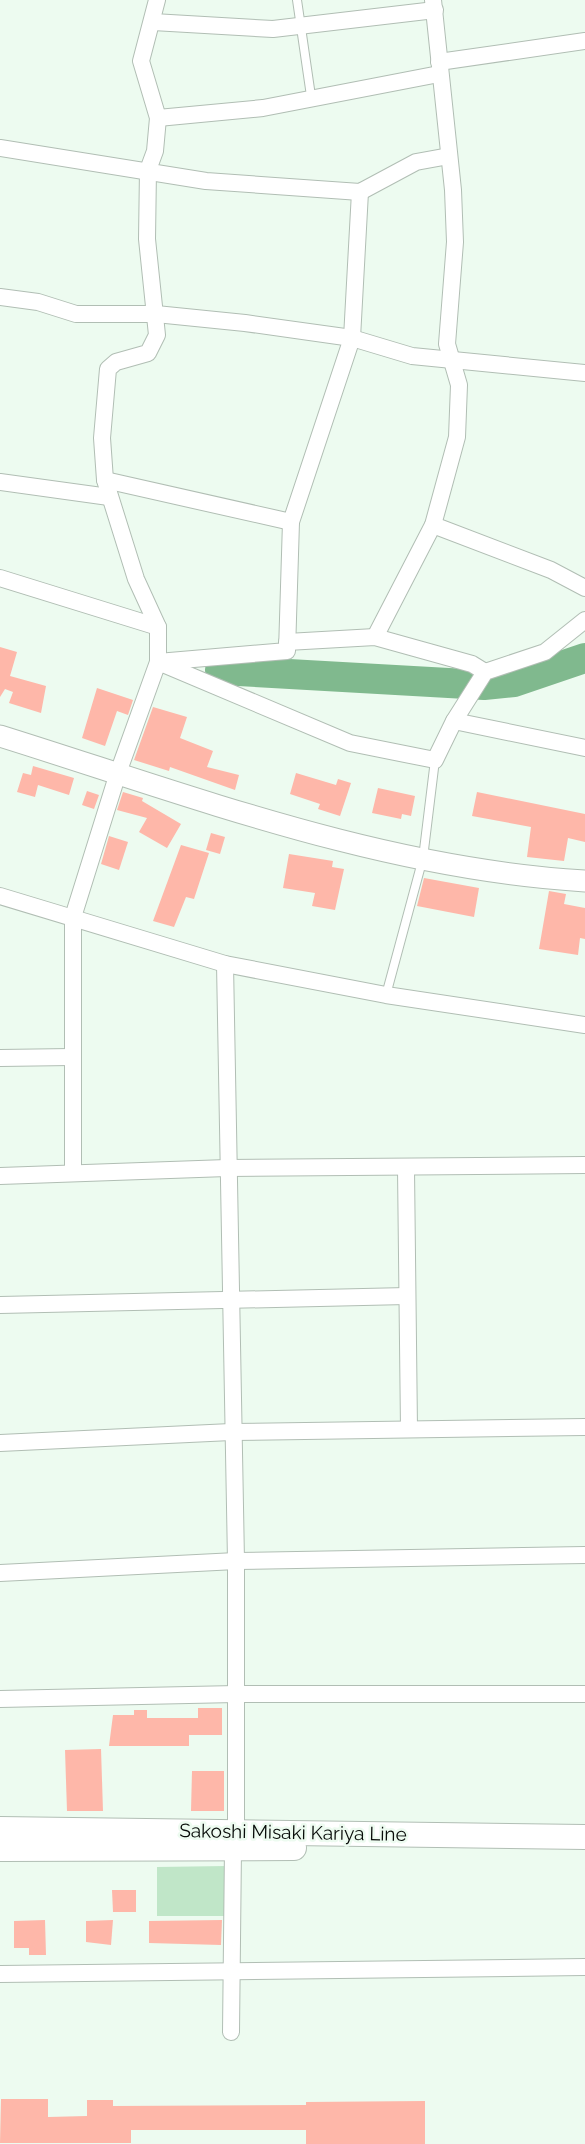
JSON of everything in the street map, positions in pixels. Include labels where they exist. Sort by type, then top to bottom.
[{"type":"main road","name":"Sakoshi Misaki Kariya Line","points":[[0,1829],[585,1850]]},
{"type":"main road","name":"Sakoshi Misaki Kariya Line","points":[[0,1849],[235,1839],[585,1837]]},
{"type":"street","points":[[73,1173],[73,917],[118,773],[158,662],[158,627],[136,579],[109,497],[102,438],[108,369],[116,362],[148,353],[157,335],[147,239],[148,170],[155,150],[158,118],[141,61],[157,0]]},
{"type":"street","points":[[153,22],[272,30],[434,5],[455,242],[447,344],[459,385],[457,437],[433,525],[375,637]]},
{"type":"street","points":[[158,118],[263,108],[439,68],[585,41]]},
{"type":"street","points":[[0,148],[206,181],[360,192],[416,162],[449,156]]},
{"type":"street","points":[[158,662],[287,652],[291,522],[352,338],[360,192]]},
{"type":"street","points":[[0,297],[37,302],[76,314],[156,314],[352,338],[412,356],[585,373]]},
{"type":"street","points":[[105,480],[291,522]]},
{"type":"street","points":[[0,482],[109,497]]},
{"type":"street","points":[[433,525],[551,570],[585,588]]},
{"type":"street","points":[[0,578],[158,627]]},
{"type":"street","points":[[158,662],[350,743],[435,760],[454,721],[485,672],[545,652],[585,620]]},
{"type":"street","points":[[287,642],[375,637],[472,664],[485,672]]},
{"type":"street","points":[[454,721],[585,748]]},
{"type":"street","points":[[0,736],[277,824],[353,844],[511,873],[585,881]]},
{"type":"street","points":[[0,896],[225,964],[386,995],[585,1025]]},
{"type":"street","points":[[225,964],[231,1432],[236,1561],[231,2032]]},
{"type":"street","points":[[0,1058],[71,1057]]},
{"type":"street","points":[[0,1176],[227,1168],[406,1169],[585,1165]]},
{"type":"street","points":[[406,1169],[409,1429]]},
{"type":"street","points":[[0,1305],[407,1296]]},
{"type":"street","points":[[0,1443],[231,1432],[585,1427]]},
{"type":"street","points":[[0,1573],[236,1561],[585,1555]]},
{"type":"street","points":[[0,1699],[236,1694],[585,1694]]},
{"type":"street","points":[[0,1974],[585,1967]]},
{"type":"lane","points":[[297,0],[311,96]]},
{"type":"lane","points":[[386,995],[423,858],[435,760]]},
{"type":"green space","points":[[226,1866],[226,1916],[157,1916],[157,1867]]},
{"type":"building","points":[[0,647],[17,652],[10,676],[46,686],[41,713],[9,703],[13,692],[5,689],[0,697]]},
{"type":"building","points":[[97,688],[133,700],[128,715],[117,711],[105,746],[82,738]]},
{"type":"building","points":[[153,707],[187,717],[180,738],[213,751],[207,767],[239,775],[235,790],[170,767],[169,771],[134,760]]},
{"type":"building","points":[[33,766],[74,778],[69,795],[38,785],[35,797],[17,792],[23,773],[31,775]]},
{"type":"building","points":[[296,773],[336,785],[338,779],[351,783],[340,816],[318,809],[320,804],[290,794]]},
{"type":"building","points":[[378,788],[415,796],[411,816],[402,814],[401,819],[372,813]]},
{"type":"building","points":[[87,791],[99,795],[94,809],[82,805]]},
{"type":"building","points":[[123,792],[143,798],[142,801],[181,824],[167,848],[139,832],[147,818],[117,810]]},
{"type":"building","points":[[477,792],[585,814],[585,842],[568,838],[564,861],[527,857],[531,827],[472,816]]},
{"type":"building","points":[[211,833],[225,837],[220,854],[206,850]]},
{"type":"building","points":[[109,836],[128,842],[119,870],[101,864]]},
{"type":"building","points":[[181,845],[209,853],[194,899],[186,897],[174,927],[153,921]]},
{"type":"building","points":[[289,854],[333,861],[332,867],[344,869],[335,910],[312,906],[315,893],[283,888]]},
{"type":"building","points":[[424,878],[479,888],[474,917],[417,906]]},
{"type":"building","points":[[549,891],[566,894],[564,904],[585,908],[585,939],[580,938],[578,955],[539,949]]},
{"type":"building","points":[[198,1708],[222,1708],[222,1735],[189,1735],[189,1746],[109,1746],[113,1715],[134,1715],[134,1710],[147,1710],[147,1718],[198,1718]]},
{"type":"building","points":[[101,1749],[103,1811],[67,1811],[65,1750]]},
{"type":"building","points":[[192,1771],[224,1771],[224,1811],[191,1811]]},
{"type":"building","points":[[112,1890],[136,1890],[136,1912],[113,1912]]},
{"type":"building","points":[[45,1920],[46,1955],[29,1955],[29,1948],[14,1948],[14,1921]]},
{"type":"building","points":[[113,1920],[111,1945],[86,1942],[86,1921]]},
{"type":"building","points":[[222,1920],[221,1945],[149,1943],[149,1921]]},
{"type":"building","points":[[1,2099],[48,2099],[48,2117],[87,2116],[87,2100],[113,2100],[113,2106],[425,2101],[425,2144],[306,2144],[306,2130],[131,2130],[131,2143],[0,2143]]},
{"type":"waterway","points":[[220,670],[484,685],[514,682],[585,658]]}]
